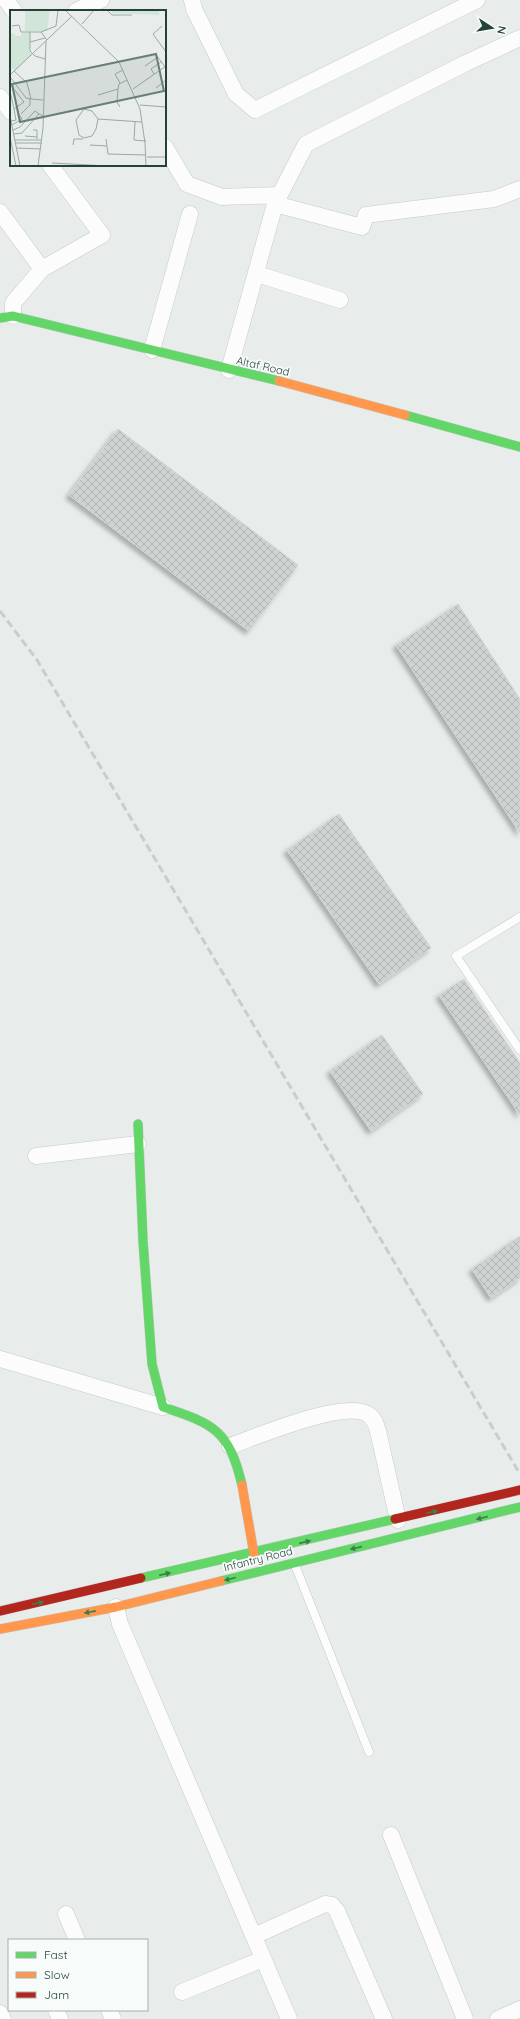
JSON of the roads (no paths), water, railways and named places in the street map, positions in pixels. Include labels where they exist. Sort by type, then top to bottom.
[{"type":"main road","name":"Altaf Road","points":[[6,317],[152,350],[319,391],[520,447]]},
{"type":"main road","points":[[138,1124],[152,1364],[163,1407],[212,1427],[224,1437],[230,1446],[238,1470],[254,1554]]},
{"type":"main road","name":"Infantry Road","points":[[0,1629],[116,1607],[292,1554],[398,1520],[520,1490]]},
{"type":"main road","name":"Infantry Road","points":[[0,1612],[254,1554],[292,1554],[520,1507]]},
{"type":"street","points":[[6,0],[13,10]]},
{"type":"street","points":[[78,10],[101,0]]},
{"type":"street","points":[[192,0],[194,9],[236,94],[255,110],[477,0]]},
{"type":"street","points":[[230,370],[277,200],[306,144],[466,63],[520,38]]},
{"type":"street","points":[[0,97],[10,111]]},
{"type":"street","points":[[166,149],[187,184],[222,197],[277,200],[362,227],[366,215],[494,199],[520,188]]},
{"type":"street","points":[[6,317],[14,303],[42,269],[102,235],[51,166]]},
{"type":"street","points":[[0,212],[42,269]]},
{"type":"street","points":[[152,350],[190,214]]},
{"type":"street","points":[[257,274],[340,300]]},
{"type":"street","points":[[36,1156],[138,1144]]},
{"type":"street","points":[[0,1359],[163,1407]]},
{"type":"street","points":[[230,1446],[328,1413],[347,1412],[368,1414],[373,1419],[378,1431],[398,1520]]},
{"type":"street","points":[[116,1607],[120,1624],[289,2019]]},
{"type":"street","points":[[390,1834],[465,2019]]},
{"type":"street","points":[[254,1936],[325,1904],[332,1905],[337,1911],[384,2019]]},
{"type":"street","points":[[66,1914],[77,1939]]},
{"type":"street","points":[[182,1992],[263,1959]]},
{"type":"street","points":[[498,2019],[520,2009]]},
{"type":"street","points":[[0,2013],[3,2019]]},
{"type":"lane","points":[[520,917],[456,956],[520,1050]]},
{"type":"lane","points":[[292,1554],[369,1752]]},
{"type":"railway","points":[[0,611],[37,660],[520,1474]]}]
